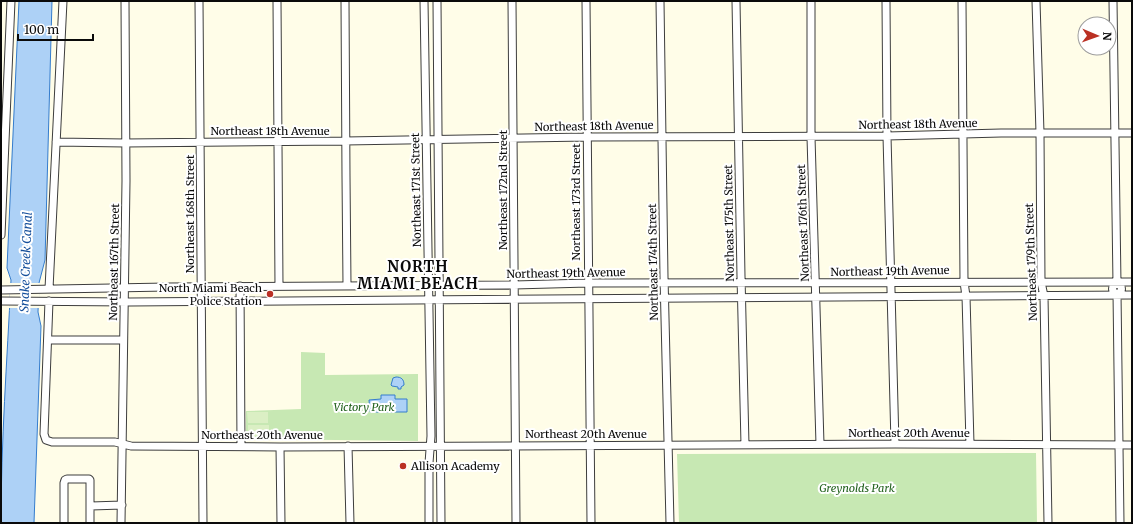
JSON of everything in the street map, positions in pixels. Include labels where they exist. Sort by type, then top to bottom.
[{"type":"street","points":[[1,235],[3,144],[11,1]]},
{"type":"street","points":[[49,289],[63,1]]},
{"type":"street","name":"Northeast 167th Street","points":[[121,523],[126,190],[125,1]]},
{"type":"street","name":"Northeast 168th Street","points":[[199,1],[203,523]]},
{"type":"street","points":[[277,1],[279,286]]},
{"type":"street","points":[[345,1],[347,285]]},
{"type":"street","name":"Northeast 171st Street","points":[[424,1],[429,299],[429,395],[431,436],[429,463],[429,523]]},
{"type":"street","name":"Northeast 171st Street","points":[[437,1],[441,523]]},
{"type":"street","name":"Northeast 172nd Street","points":[[512,1],[516,523]]},
{"type":"street","name":"Northeast 173rd Street","points":[[586,1],[589,445],[591,523]]},
{"type":"street","name":"Northeast 174th Street","points":[[660,1],[664,298],[670,523]]},
{"type":"street","name":"Northeast 175th Street","points":[[736,1],[745,445]]},
{"type":"street","name":"Northeast 176th Street","points":[[811,1],[811,137],[820,444]]},
{"type":"street","points":[[886,1],[887,136],[895,444]]},
{"type":"street","points":[[962,1],[964,282],[966,296],[970,444]]},
{"type":"street","name":"Northeast 179th Street","points":[[1036,1],[1040,133],[1041,282],[1044,296],[1048,523]]},
{"type":"street","points":[[1113,1],[1116,283],[1120,285],[1122,289],[1117,294],[1120,523]]},
{"type":"street","name":"Northeast 18th Avenue","points":[[56,142],[125,143],[661,136],[811,137],[1132,133]]},
{"type":"street","points":[[426,176],[438,176]]},
{"type":"street","points":[[428,236],[439,236]]},
{"type":"street","name":"Northeast 19th Avenue","points":[[1,290],[124,287],[347,285],[440,286],[588,283],[741,284],[1132,282]]},
{"type":"street","points":[[240,286],[241,446]]},
{"type":"street","points":[[317,300],[318,286]]},
{"type":"street","points":[[405,286],[405,299]]},
{"type":"street","points":[[1,301],[124,302],[1132,295]]},
{"type":"street","points":[[49,301],[48,340],[124,340]]},
{"type":"street","name":"Northeast 20th Avenue","points":[[48,340],[44,434],[46,440],[52,442],[115,442],[131,446],[280,447],[820,444],[1132,445]]},
{"type":"street","points":[[348,446],[350,523]]},
{"type":"street","points":[[280,447],[281,523]]},
{"type":"street","points":[[64,523],[64,482],[67,479],[90,480],[90,523]]},
{"type":"street","points":[[91,506],[122,506]]},
{"type":"green space","name":"Victory Park","points":[[301,352],[325,353],[325,375],[418,374],[418,441],[246,439],[246,411],[301,409]]},
{"type":"green space","points":[[247,412],[268,412],[268,423],[248,423]]},
{"type":"green space","points":[[248,425],[269,425],[269,436],[248,436]]},
{"type":"green space","name":"Greynolds Park","points":[[1036,453],[1037,523],[679,523],[677,454]]},
{"type":"water","name":"Snake Creek Canal","points":[[19,1],[52,1],[45,260],[39,283],[38,312],[41,326],[34,523],[1,523],[3,432],[11,280],[7,268]]},
{"type":"water","points":[[396,377],[403,380],[404,385],[401,389],[391,385],[393,378]]},
{"type":"water","points":[[381,395],[395,395],[395,399],[407,399],[407,412],[370,412],[369,400],[381,399]]},
{"type":"pier","points":[[10,283],[40,283],[39,308],[9,308]]},
{"type":"place","name":"North Miami Beach Police Station","points":[[270,294]]},
{"type":"place","name":"Allison Academy","points":[[403,466]]},
{"type":"district","name":"NORTH MIAMI BEACH","points":[[418,276]]}]
